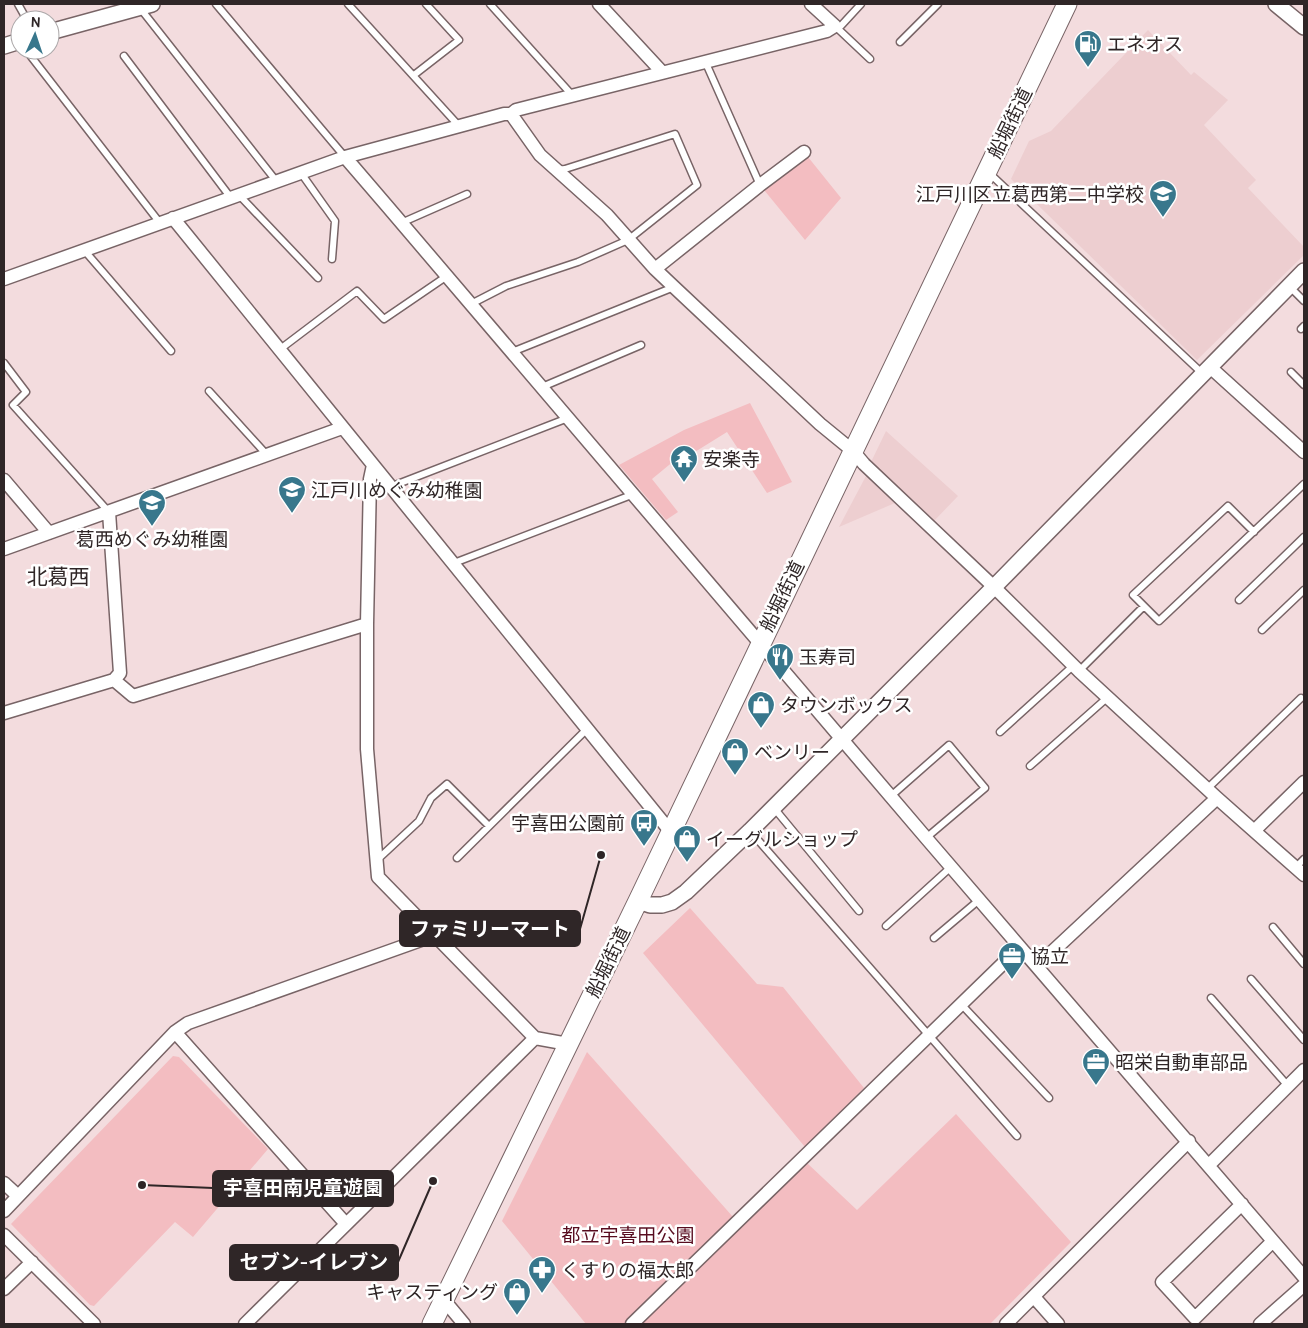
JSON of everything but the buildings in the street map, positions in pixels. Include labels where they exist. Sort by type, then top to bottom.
[{"type":"main road","name":"船堀街道","points":[[432,1324],[638,901],[1067,4]]},
{"type":"street","points":[[599,4],[662,72]]},
{"type":"street","points":[[4,279],[345,157],[504,114],[512,114],[516,110],[837,27],[811,4]]},
{"type":"street","points":[[1276,4],[1304,27]]},
{"type":"street","points":[[60,29],[146,6]]},
{"type":"street","points":[[512,114],[540,156],[606,215],[655,270],[820,424],[853,451],[864,464],[994,587],[1076,668],[1217,798],[1301,867]]},
{"type":"street","points":[[655,270],[804,152]]},
{"type":"street","points":[[345,157],[926,838],[1189,1141],[1304,1277]]},
{"type":"street","points":[[173,218],[278,350],[454,563],[670,831]]},
{"type":"street","points":[[638,901],[662,905],[672,902],[686,892],[750,831],[994,587],[1304,270]]},
{"type":"street","points":[[1206,370],[1303,449]]},
{"type":"street","points":[[4,549],[342,428]]},
{"type":"street","points":[[373,465],[370,479],[367,749],[378,877],[535,1038],[568,1044]]},
{"type":"street","points":[[4,480],[49,533]]},
{"type":"street","points":[[4,713],[114,680],[120,673],[108,512]]},
{"type":"street","points":[[114,680],[133,696],[367,624]]},
{"type":"street","points":[[1255,830],[1304,782]]},
{"type":"street","points":[[1037,966],[1217,798]]},
{"type":"street","points":[[4,1211],[175,1032],[188,1023],[435,935]]},
{"type":"street","points":[[632,1324],[1020,947]]},
{"type":"street","points":[[175,1032],[346,1224]]},
{"type":"street","points":[[245,1324],[535,1038]]},
{"type":"street","points":[[1209,1165],[1304,1070]]},
{"type":"street","points":[[1006,1324],[1189,1141]]},
{"type":"street","points":[[4,1183],[18,1196]]},
{"type":"street","points":[[1242,1204],[1162,1282],[1195,1318],[1273,1241]]},
{"type":"street","points":[[4,1235],[94,1324]]},
{"type":"street","points":[[4,1289],[32,1262]]},
{"type":"street","points":[[1260,1324],[1304,1285]]},
{"type":"street","points":[[1034,1296],[1058,1324]]},
{"type":"street","points":[[444,1300],[464,1324]]},
{"type":"lane","points":[[216,4],[345,157]]},
{"type":"lane","points":[[348,4],[460,127]]},
{"type":"lane","points":[[414,75],[459,40],[426,4]]},
{"type":"lane","points":[[490,4],[573,96]]},
{"type":"lane","points":[[861,4],[837,27],[870,59]]},
{"type":"lane","points":[[900,42],[938,4]]},
{"type":"lane","points":[[146,6],[277,182]]},
{"type":"lane","points":[[124,56],[235,197],[318,278]]},
{"type":"lane","points":[[33,60],[160,223]]},
{"type":"lane","points":[[704,61],[760,185]]},
{"type":"lane","points":[[471,304],[506,286],[578,262],[628,240],[697,185],[675,134],[565,169],[555,170]]},
{"type":"lane","points":[[987,172],[1206,370]]},
{"type":"lane","points":[[301,173],[335,221],[332,260]]},
{"type":"lane","points":[[401,223],[467,194]]},
{"type":"lane","points":[[84,250],[171,351]]},
{"type":"lane","points":[[278,350],[357,291],[384,319],[447,276]]},
{"type":"lane","points":[[1289,286],[1304,301]]},
{"type":"lane","points":[[512,352],[674,288]]},
{"type":"lane","points":[[542,387],[642,345]]},
{"type":"lane","points":[[4,362],[26,392],[13,405],[108,512]]},
{"type":"lane","points":[[1290,372],[1304,385]]},
{"type":"lane","points":[[209,391],[266,455]]},
{"type":"lane","points":[[390,487],[568,418]]},
{"type":"lane","points":[[1254,532],[1228,506],[1133,595],[1158,621],[1254,532],[1304,484]]},
{"type":"lane","points":[[454,563],[634,494]]},
{"type":"lane","points":[[1239,600],[1304,537]]},
{"type":"lane","points":[[1262,630],[1304,590]]},
{"type":"lane","points":[[1000,732],[1076,668],[1144,606]]},
{"type":"lane","points":[[1030,766],[1108,697]]},
{"type":"lane","points":[[1207,789],[1301,698]]},
{"type":"lane","points":[[457,858],[588,729]]},
{"type":"lane","points":[[891,796],[949,745],[985,788],[926,838]]},
{"type":"lane","points":[[376,860],[418,821],[431,798],[447,784],[489,826]]},
{"type":"lane","points":[[773,807],[859,910]]},
{"type":"lane","points":[[750,831],[1017,1136]]},
{"type":"lane","points":[[886,926],[951,867]]},
{"type":"lane","points":[[934,938],[980,900]]},
{"type":"lane","points":[[1273,927],[1304,964]]},
{"type":"lane","points":[[1251,979],[1304,1040]]},
{"type":"lane","points":[[1211,998],[1288,1086]]},
{"type":"lane","points":[[961,1004],[1049,1098]]},
{"type":"shaded area","name":"江戸川区立葛西第二中学校","points":[[1148,30],[1191,75],[1194,72],[1228,100],[1204,125],[1256,180],[1248,188],[1304,247],[1304,255],[1197,360],[1011,179],[1029,141],[1051,131]]},
{"type":"shaded area","points":[[886,431],[958,496],[934,521],[871,462]]},
{"type":"shaded area","points":[[866,476],[895,503],[839,527]]},
{"type":"green space","points":[[804,152],[841,198],[805,240],[760,185]]},
{"type":"green space","points":[[750,403],[792,482],[767,493],[727,432],[690,455],[686,451],[652,479],[678,512],[666,520],[619,465],[684,430]]},
{"type":"green space","points":[[690,908],[757,984],[783,987],[864,1088],[805,1147],[643,953]]},
{"type":"green space","name":"都立宇喜田公園","points":[[587,1052],[741,1226],[807,1163],[857,1210],[956,1114],[1071,1242],[990,1324],[586,1324],[502,1221]]},
{"type":"green space","points":[[173,1056],[179,1057],[268,1149],[193,1237],[175,1222],[94,1306],[90,1305],[11,1224]]},
{"type":"place","name":"エネオス","points":[[1088,68]]},
{"type":"place","name":"江戸川区立葛西第二中学校","points":[[1163,218]]},
{"type":"place","name":"安楽寺","points":[[684,483]]},
{"type":"place","name":"江戸川めぐみ幼稚園","points":[[292,514]]},
{"type":"place","name":"葛西めぐみ幼稚園","points":[[152,527]]},
{"type":"place","name":"玉寿司","points":[[780,681]]},
{"type":"place","name":"タウンボックス","points":[[761,729]]},
{"type":"place","name":"ベンリー","points":[[735,776]]},
{"type":"place","name":"宇喜田公園前","points":[[644,847]]},
{"type":"place","name":"ファミリーマート","points":[[601,855]]},
{"type":"place","name":"イーグルショップ","points":[[687,863]]},
{"type":"place","name":"協立","points":[[1012,980]]},
{"type":"place","name":"昭栄自動車部品","points":[[1096,1086]]},
{"type":"place","name":"セブン-イレブン","points":[[433,1181]]},
{"type":"place","name":"宇喜田南児童遊園","points":[[142,1185]]},
{"type":"place","name":"くすりの福太郎","points":[[542,1294]]},
{"type":"place","name":"キャスティング","points":[[517,1316]]},
{"type":"district","name":"北葛西","points":[[58,576]]}]
